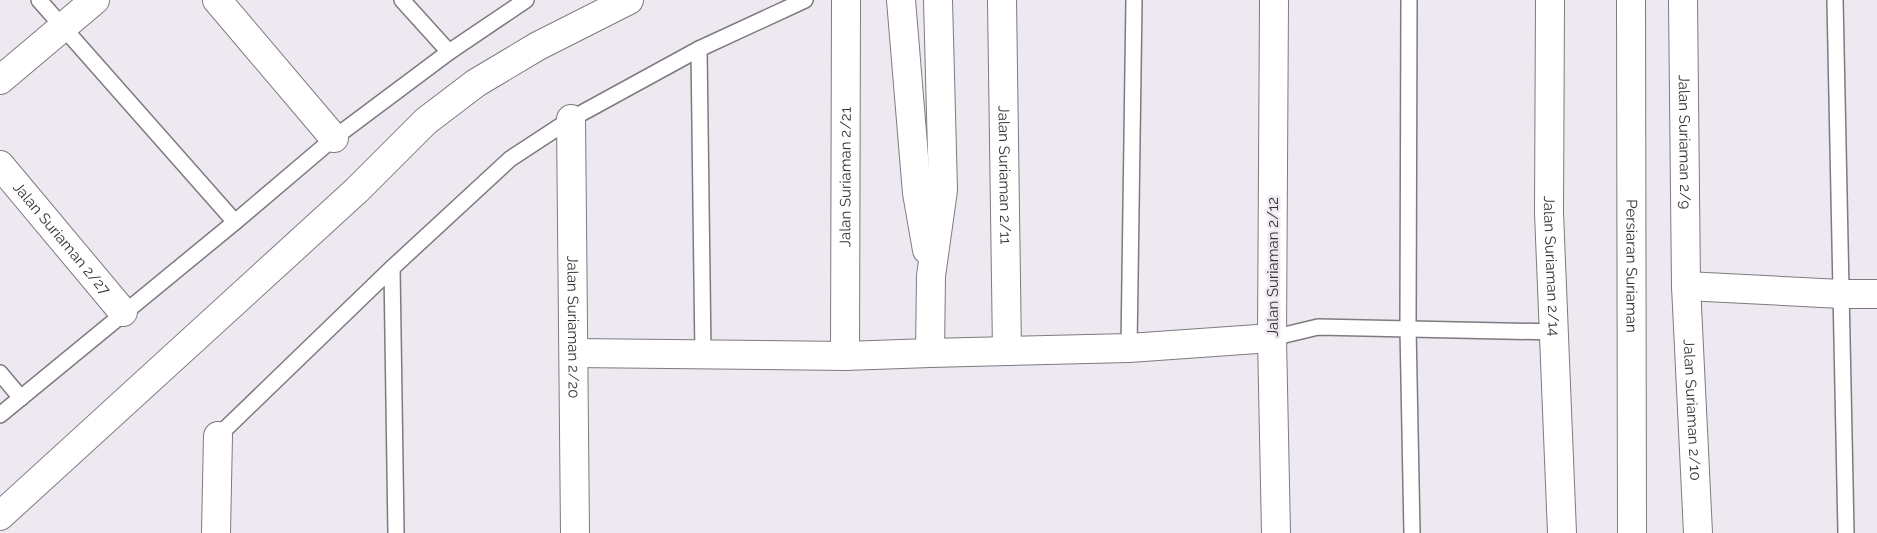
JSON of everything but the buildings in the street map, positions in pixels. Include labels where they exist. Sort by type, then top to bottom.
[{"type":"street","points":[[0,80],[95,0]]},
{"type":"street","points":[[218,0],[334,138]]},
{"type":"street","points":[[0,516],[357,190],[426,122],[476,82],[538,46],[629,0]]},
{"type":"street","name":"Jalan Suriaman 2/21","points":[[845,356],[846,0]]},
{"type":"street","points":[[901,0],[917,193],[931,276]]},
{"type":"street","points":[[930,353],[931,276],[943,190],[938,0]]},
{"type":"street","name":"Jalan Suriaman 2/11","points":[[1002,0],[1007,351]]},
{"type":"street","name":"Jalan Suriaman 2/12","points":[[1274,0],[1272,338],[1276,533]]},
{"type":"street","name":"Jalan Suriaman 2/14","points":[[1550,0],[1550,213],[1562,533]]},
{"type":"street","name":"Persiaran Suriaman","points":[[1631,0],[1632,533]]},
{"type":"street","name":"Jalan Suriaman 2/9","points":[[1683,0],[1686,286]]},
{"type":"street","name":"Jalan Suriaman 2/20","points":[[571,119],[575,533]]},
{"type":"street","name":"Jalan Suriaman 2/27","points":[[0,165],[123,312]]},
{"type":"street","points":[[1686,286],[1841,294],[1877,294]]},
{"type":"street","name":"Jalan Suriaman 2/10","points":[[1686,286],[1698,533]]},
{"type":"street","points":[[574,353],[845,356],[1129,348],[1272,338]]},
{"type":"street","points":[[216,533],[218,436]]},
{"type":"lane","points":[[40,0],[235,222]]},
{"type":"lane","points":[[402,0],[449,52]]},
{"type":"lane","points":[[0,415],[334,138],[449,52],[526,0]]},
{"type":"lane","points":[[218,436],[392,268],[510,159],[571,119],[699,49],[805,0]]},
{"type":"lane","points":[[1129,348],[1134,0]]},
{"type":"lane","points":[[1409,0],[1408,328],[1412,533]]},
{"type":"lane","points":[[1835,0],[1846,533]]},
{"type":"lane","points":[[699,49],[703,355]]},
{"type":"lane","points":[[392,268],[396,533]]},
{"type":"lane","points":[[1272,338],[1318,327],[1554,332]]},
{"type":"lane","points":[[0,373],[21,398]]}]
